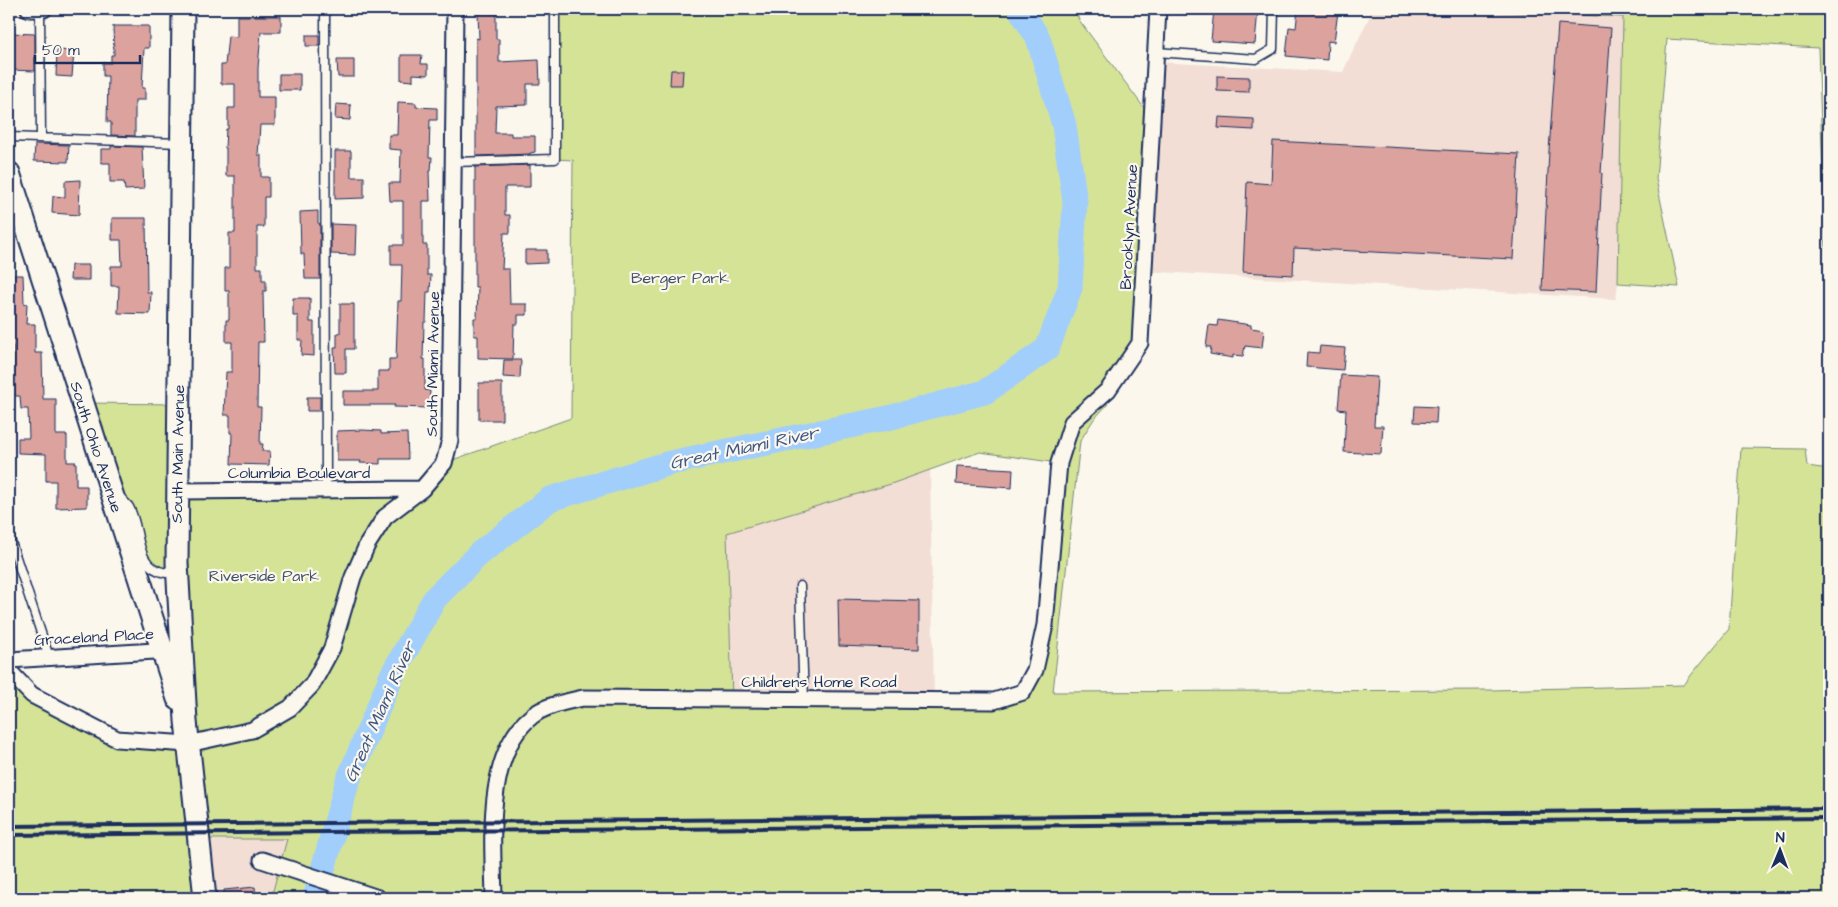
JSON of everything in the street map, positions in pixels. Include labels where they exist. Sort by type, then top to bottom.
[{"type":"main road","name":"South Main Avenue","points":[[183,9],[180,143],[177,563],[172,650],[186,721],[205,898]]},
{"type":"main road","name":"South Ohio Avenue","points":[[9,173],[107,481],[172,650]]},
{"type":"street","points":[[29,9],[42,9]]},
{"type":"street","name":"South Miami Avenue","points":[[9,671],[32,694],[116,738],[188,744],[252,730],[290,708],[312,685],[332,648],[353,577],[367,546],[385,518],[422,489],[444,464],[450,440],[455,9]]},
{"type":"street","name":"Brooklyn Avenue","points":[[1072,422],[1108,390],[1140,343],[1158,9]]},
{"type":"street","name":"Childrens Home Road","points":[[494,898],[493,836],[497,788],[504,757],[516,734],[532,716],[554,705],[583,698],[994,701],[1022,692],[1035,670],[1045,625],[1058,462],[1072,422]]},
{"type":"street","name":"Columbia Boulevard","points":[[177,491],[422,489]]},
{"type":"street","name":"Graceland Place","points":[[9,660],[172,650]]},
{"type":"street","points":[[262,860],[378,898]]},
{"type":"lane","points":[[41,138],[42,9]]},
{"type":"lane","points":[[325,9],[326,490]]},
{"type":"lane","points":[[453,162],[555,159],[555,9]]},
{"type":"lane","points":[[1156,52],[1256,59],[1273,49],[1274,9]]},
{"type":"lane","points":[[9,137],[180,143]]},
{"type":"lane","points":[[107,481],[129,508],[144,560],[157,571],[166,573],[177,563]]},
{"type":"lane","points":[[9,536],[49,658]]},
{"type":"lane","points":[[800,586],[804,700]]},
{"type":"shaded area","points":[[1373,9],[1428,9],[1623,17],[1618,283],[1616,299],[1144,271],[1156,62],[1343,72]]},
{"type":"shaded area","points":[[930,470],[934,700],[732,699],[727,533],[891,484]]},
{"type":"shaded area","points":[[199,839],[288,839],[271,898],[205,898]]},
{"type":"green space","points":[[555,9],[1075,9],[1079,20],[1153,120],[1140,343],[1095,401],[1108,404],[1094,419],[1080,441],[1053,692],[1492,690],[1684,685],[1729,629],[1741,448],[1805,449],[1807,466],[1829,469],[1829,898],[271,898],[287,839],[199,839],[205,898],[9,898],[9,671],[32,695],[116,739],[188,743],[177,564],[166,573],[144,560],[82,403],[179,404],[177,490],[421,489],[444,463],[571,418],[573,160],[555,159]],"holes":[[[980,452],[1058,463],[1035,670],[1022,692],[994,701],[732,699],[727,533],[891,484]]]},
{"type":"green space","points":[[1428,9],[1829,9],[1829,324],[1818,48],[1667,39],[1656,179],[1679,287],[1618,283],[1623,17]]},
{"type":"building","points":[[1214,9],[1258,9],[1255,44],[1211,41]]},
{"type":"building","points":[[1298,9],[1338,11],[1334,42],[1328,41],[1327,60],[1286,56],[1289,27],[1296,28]]},
{"type":"building","points":[[478,13],[496,13],[496,39],[499,39],[499,62],[539,60],[540,84],[527,84],[527,105],[496,106],[495,133],[511,133],[511,136],[535,136],[535,152],[530,154],[476,156],[476,38],[479,39]]},
{"type":"building","points":[[237,16],[281,16],[281,32],[261,32],[258,68],[258,97],[275,97],[275,125],[260,125],[258,155],[261,155],[261,177],[269,177],[269,197],[264,197],[264,227],[257,227],[257,268],[262,268],[262,280],[266,280],[266,291],[263,291],[264,342],[258,342],[257,407],[261,407],[260,444],[263,444],[262,451],[270,451],[269,465],[231,464],[232,433],[230,433],[230,415],[224,415],[226,372],[232,372],[232,342],[226,342],[226,320],[229,320],[229,291],[225,291],[225,268],[229,268],[229,233],[235,233],[235,176],[226,176],[225,148],[226,129],[228,129],[228,108],[235,108],[235,84],[221,84],[221,65],[225,65],[228,36],[237,37]]},
{"type":"building","points":[[1558,24],[1611,28],[1601,173],[1596,292],[1542,290]]},
{"type":"building","points":[[113,26],[149,26],[149,48],[144,48],[142,88],[145,88],[145,100],[135,100],[135,136],[111,135],[111,122],[107,122],[108,76],[103,76],[103,63],[111,63],[111,55],[114,55]]},
{"type":"building","points":[[10,33],[35,34],[35,71],[10,70]]},
{"type":"building","points":[[306,35],[319,35],[319,46],[306,46]]},
{"type":"building","points":[[57,50],[74,51],[72,77],[56,76]]},
{"type":"building","points":[[401,55],[422,55],[421,64],[428,64],[428,75],[413,74],[413,81],[401,80]]},
{"type":"building","points":[[337,60],[354,60],[354,77],[338,77]]},
{"type":"building","points":[[671,70],[683,70],[682,85],[670,85]]},
{"type":"building","points":[[279,74],[300,74],[300,90],[279,90]]},
{"type":"building","points":[[1217,76],[1249,77],[1249,92],[1217,91]]},
{"type":"building","points":[[398,102],[416,103],[416,107],[437,108],[437,120],[430,120],[429,157],[432,157],[431,171],[429,171],[430,201],[423,201],[423,245],[427,245],[427,275],[431,275],[430,292],[427,292],[426,322],[424,322],[423,359],[425,359],[425,390],[430,391],[429,408],[394,407],[395,405],[343,405],[343,391],[378,391],[378,371],[389,371],[389,359],[396,359],[398,301],[401,301],[402,265],[391,265],[391,245],[403,245],[403,201],[390,201],[389,183],[400,183],[401,150],[389,149],[389,135],[397,135]]},
{"type":"building","points":[[336,104],[351,105],[350,120],[335,119]]},
{"type":"building","points":[[1219,117],[1254,119],[1254,130],[1218,128]]},
{"type":"building","points":[[1273,141],[1519,154],[1513,259],[1294,248],[1293,275],[1243,272],[1247,182],[1271,184]]},
{"type":"building","points":[[35,144],[69,145],[68,162],[34,161]]},
{"type":"building","points":[[111,146],[142,147],[144,189],[125,190],[124,182],[110,182],[110,163],[101,163],[101,149],[111,149]]},
{"type":"building","points":[[335,151],[351,151],[351,177],[364,177],[364,198],[335,199]]},
{"type":"building","points":[[530,165],[530,187],[505,187],[505,215],[510,215],[510,233],[504,233],[502,269],[509,269],[510,304],[527,304],[527,315],[518,315],[518,324],[514,324],[513,359],[478,358],[478,336],[474,336],[474,318],[477,318],[478,287],[475,287],[475,167]]},
{"type":"building","points":[[80,180],[79,215],[52,213],[53,196],[65,197],[65,181]]},
{"type":"building","points":[[318,211],[318,223],[320,224],[320,279],[305,279],[304,254],[301,254],[300,212]]},
{"type":"building","points":[[112,218],[146,218],[147,292],[151,292],[150,314],[118,313],[119,286],[111,286],[111,266],[122,266],[121,240],[112,240]]},
{"type":"building","points":[[331,224],[356,225],[355,255],[331,254]]},
{"type":"building","points":[[525,250],[547,250],[547,263],[525,264]]},
{"type":"building","points":[[71,265],[89,265],[89,280],[70,280]]},
{"type":"building","points":[[9,275],[23,275],[24,303],[27,304],[26,324],[35,324],[35,353],[42,353],[43,399],[56,399],[56,435],[67,435],[67,462],[76,462],[76,486],[87,486],[87,507],[56,508],[56,481],[46,481],[46,454],[18,453],[18,438],[29,438],[28,409],[21,409],[20,396],[15,396],[13,346],[9,346]]},
{"type":"building","points":[[293,298],[310,298],[310,322],[314,322],[314,356],[301,355],[302,340],[298,340],[298,316],[293,316]]},
{"type":"building","points":[[340,304],[354,304],[354,349],[346,349],[346,373],[335,373],[334,347],[337,347],[337,333],[340,333]]},
{"type":"building","points":[[1218,320],[1251,325],[1251,328],[1264,330],[1262,348],[1245,346],[1243,356],[1233,355],[1233,358],[1210,354],[1211,347],[1206,347],[1209,325],[1217,326]]},
{"type":"building","points":[[1320,346],[1345,348],[1343,370],[1306,367],[1307,352],[1319,353]]},
{"type":"building","points":[[504,360],[521,360],[520,378],[503,377]]},
{"type":"building","points":[[1341,375],[1377,377],[1374,426],[1383,426],[1381,454],[1344,452],[1346,410],[1338,409]]},
{"type":"building","points":[[479,383],[502,383],[502,420],[479,420]]},
{"type":"building","points":[[307,397],[320,397],[320,411],[307,411]]},
{"type":"building","points":[[1415,406],[1437,407],[1436,423],[1414,422]]},
{"type":"building","points":[[337,431],[381,431],[381,434],[407,433],[408,459],[380,459],[380,464],[360,463],[361,461],[337,461]]},
{"type":"building","points":[[957,466],[1013,469],[1012,488],[956,484]]},
{"type":"building","points":[[838,599],[919,601],[919,649],[839,646]]},
{"type":"building","points":[[255,887],[256,898],[224,898],[224,890]]},
{"type":"waterway","name":"Great Miami River","points":[[315,898],[347,783],[392,675],[435,598],[479,554],[550,499],[670,463],[888,418],[985,392],[1047,349],[1070,288],[1075,202],[1064,125],[1038,38],[1020,9]]},
{"type":"railway","points":[[9,826],[1829,809]]},
{"type":"railway","points":[[9,835],[1829,818]]},
{"type":"park label","name":"Berger Park","points":[[680,278]]},
{"type":"park label","name":"Riverside Park","points":[[264,576]]}]
